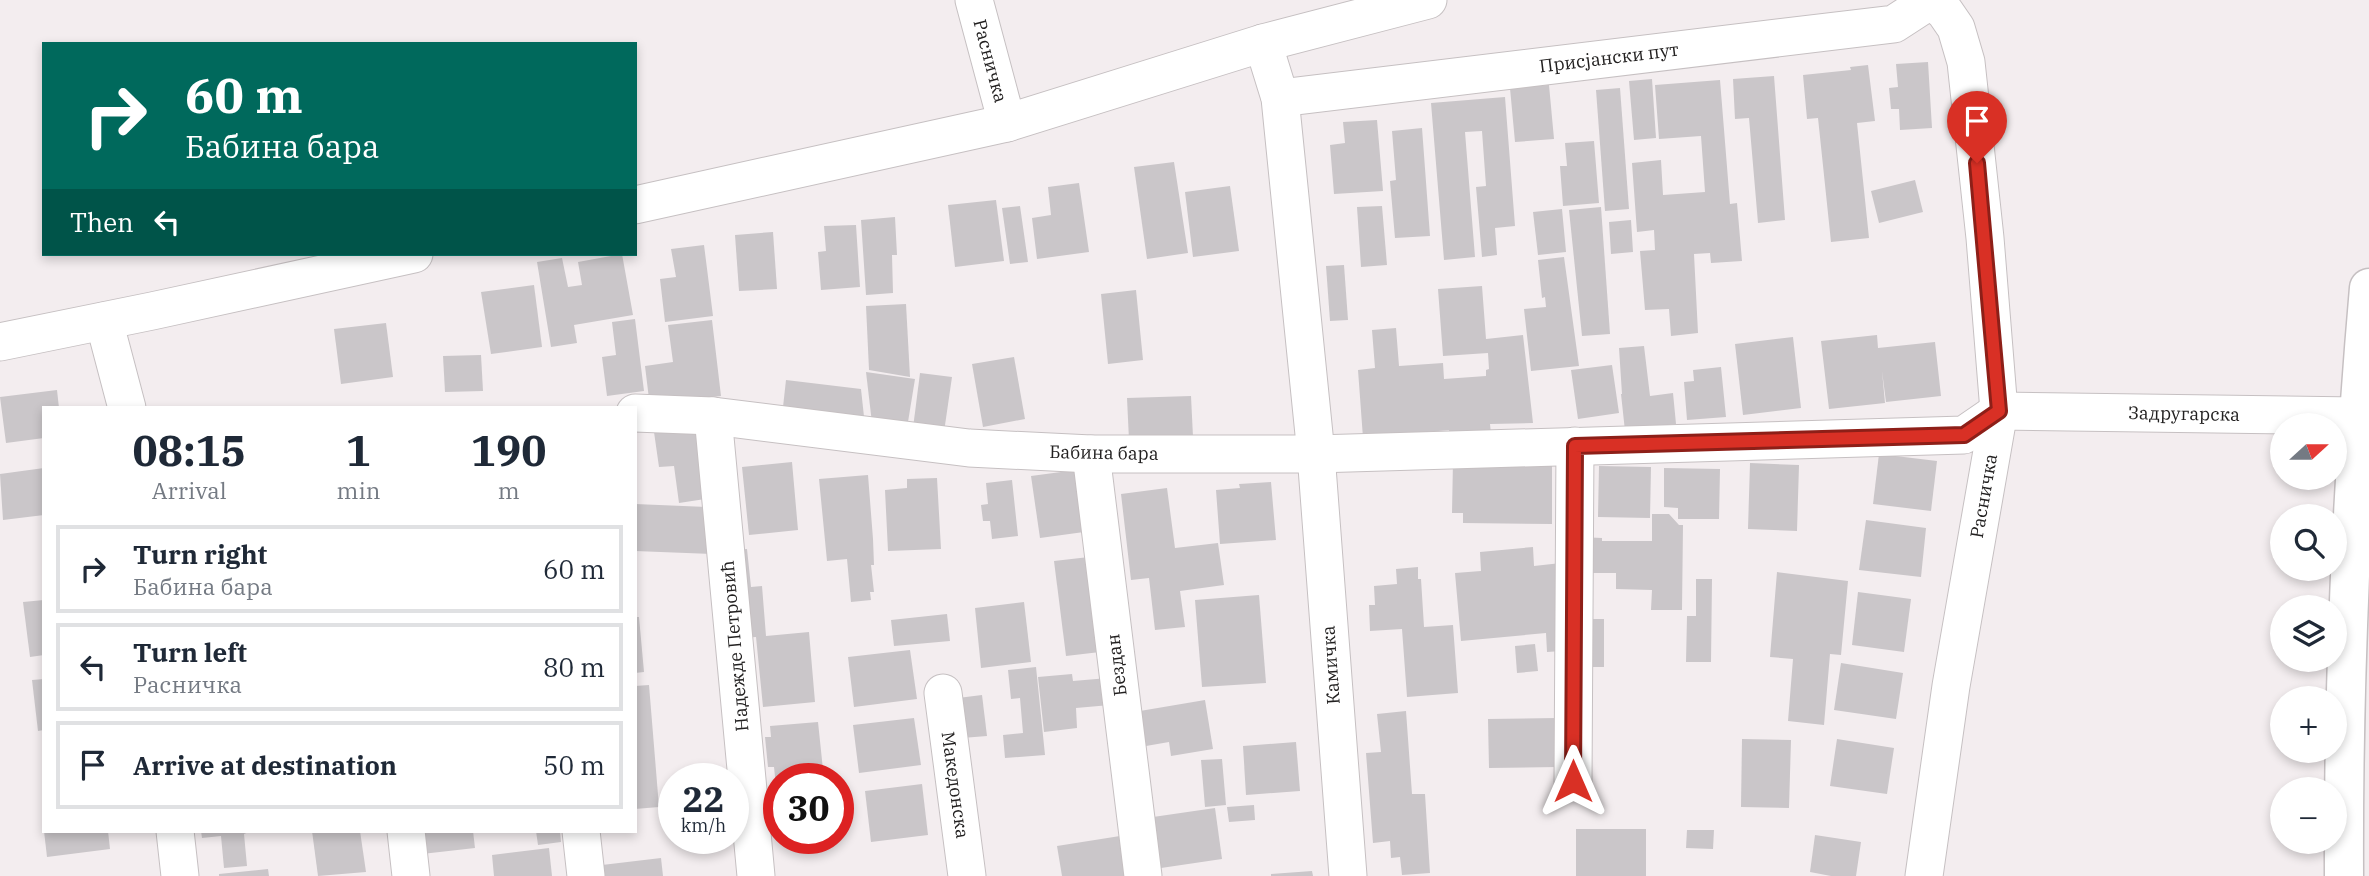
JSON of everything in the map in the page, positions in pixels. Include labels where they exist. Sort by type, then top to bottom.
[{"type":"main road","points":[[2344,876],[2343,782],[2369,288]]},
{"type":"street","name":"Расничка","points":[[974,0],[1007,123]]},
{"type":"street","points":[[637,205],[1007,123],[1264,43],[1428,0]]},
{"type":"street","name":"Расничка","points":[[1924,876],[1951,686],[1999,411],[1985,238],[1966,62],[1956,28],[1945,12],[1931,0]]},
{"type":"street","name":"Присјански пут","points":[[1280,98],[1894,24],[1931,0]]},
{"type":"street","name":"Камичка","points":[[1264,43],[1280,98],[1316,454],[1348,876]]},
{"type":"street","points":[[0,342],[405,256]]},
{"type":"street","points":[[104,321],[126,406]]},
{"type":"street","name":"Задругарска","points":[[1999,411],[2363,414]]},
{"type":"street","name":"Бабина бара","points":[[637,413],[713,416],[970,448],[1091,454],[1316,454],[1964,435],[1999,411]]},
{"type":"street","name":"Надежде Петровић","points":[[713,416],[757,876]]},
{"type":"street","points":[[1573,781],[1575,446]]},
{"type":"street","name":"Бездан","points":[[1091,454],[1143,876]]},
{"type":"street","name":"Македонска","points":[[943,693],[967,876]]},
{"type":"street","points":[[175,833],[180,876]]},
{"type":"street","points":[[406,833],[411,876]]},
{"type":"street","points":[[581,833],[586,876]]},
{"type":"building","points":[[1928,62],[1932,128],[1900,130],[1899,109],[1891,109],[1889,88],[1898,87],[1896,64]]},
{"type":"building","points":[[1868,65],[1875,121],[1857,123],[1869,238],[1831,242],[1818,118],[1807,119],[1803,75],[1851,70],[1850,67]]},
{"type":"building","points":[[1774,76],[1785,220],[1758,223],[1749,118],[1735,119],[1733,79]]},
{"type":"building","points":[[1652,79],[1656,138],[1634,140],[1629,81]]},
{"type":"building","points":[[1720,80],[1730,204],[1737,203],[1742,261],[1711,263],[1710,253],[1694,254],[1698,333],[1671,336],[1669,309],[1645,310],[1640,251],[1655,250],[1654,230],[1637,232],[1632,163],[1661,160],[1663,195],[1705,192],[1701,136],[1659,139],[1655,85]]},
{"type":"building","points":[[1549,85],[1554,139],[1515,142],[1510,88]]},
{"type":"building","points":[[1620,88],[1629,209],[1605,211],[1596,90]]},
{"type":"building","points":[[1505,97],[1515,226],[1495,228],[1497,255],[1482,257],[1476,187],[1486,186],[1482,131],[1465,132],[1475,257],[1444,260],[1431,103]]},
{"type":"building","points":[[1377,120],[1383,191],[1334,194],[1330,145],[1345,143],[1343,122]]},
{"type":"building","points":[[1422,128],[1430,236],[1395,238],[1390,181],[1396,180],[1392,131]]},
{"type":"building","points":[[1594,141],[1599,203],[1563,206],[1560,166],[1567,166],[1565,143]]},
{"type":"building","points":[[1174,162],[1188,253],[1147,259],[1134,167]]},
{"type":"building","points":[[1915,180],[1923,212],[1879,223],[1871,191]]},
{"type":"building","points":[[1079,183],[1089,252],[1037,259],[1032,218],[1051,215],[1048,187]]},
{"type":"building","points":[[1230,186],[1239,251],[1193,257],[1185,192]]},
{"type":"building","points":[[996,200],[1004,261],[955,267],[948,205]]},
{"type":"building","points":[[1020,206],[1028,262],[1010,264],[1002,208]]},
{"type":"building","points":[[1382,206],[1387,265],[1361,267],[1357,207]]},
{"type":"building","points":[[1601,207],[1610,334],[1582,336],[1569,210]]},
{"type":"building","points":[[1562,209],[1566,252],[1538,255],[1533,212]]},
{"type":"building","points":[[895,217],[897,255],[892,255],[893,293],[866,295],[861,220]]},
{"type":"building","points":[[1631,220],[1633,252],[1611,254],[1609,222]]},
{"type":"building","points":[[856,225],[860,287],[821,290],[818,252],[826,251],[824,226]]},
{"type":"building","points":[[773,232],[777,289],[739,291],[735,235]]},
{"type":"building","points":[[704,245],[713,316],[665,322],[660,279],[676,277],[671,249]]},
{"type":"building","points":[[622,256],[633,315],[574,325],[577,343],[551,347],[537,262],[562,258],[568,287],[582,285],[578,262]]},
{"type":"building","points":[[1564,257],[1579,366],[1531,371],[1524,309],[1546,307],[1545,297],[1542,298],[1538,260]]},
{"type":"building","points":[[1344,265],[1348,320],[1330,321],[1326,266]]},
{"type":"building","points":[[534,285],[542,347],[491,354],[481,292]]},
{"type":"building","points":[[1482,286],[1486,339],[1523,335],[1533,423],[1490,424],[1491,434],[1450,438],[1449,430],[1363,438],[1358,370],[1375,368],[1372,330],[1396,328],[1399,366],[1443,363],[1444,379],[1486,376],[1486,370],[1489,369],[1488,353],[1443,356],[1438,289]]},
{"type":"building","points":[[1136,290],[1143,360],[1108,364],[1101,294]]},
{"type":"building","points":[[906,304],[910,377],[869,370],[866,306]]},
{"type":"building","points":[[635,319],[644,391],[607,396],[602,357],[616,355],[612,322]]},
{"type":"building","points":[[712,320],[721,396],[678,401],[677,396],[649,399],[645,366],[673,362],[668,325]]},
{"type":"building","points":[[386,323],[393,377],[341,384],[334,329]]},
{"type":"building","points":[[1877,335],[1878,348],[1935,342],[1941,396],[1886,402],[1882,371],[1885,403],[1829,409],[1821,341]]},
{"type":"building","points":[[1793,337],[1801,408],[1743,415],[1735,344]]},
{"type":"building","points":[[1644,346],[1650,396],[1673,393],[1676,424],[1625,431],[1619,348]]},
{"type":"building","points":[[481,355],[483,391],[445,392],[443,356]]},
{"type":"building","points":[[1014,357],[1025,419],[983,427],[972,364]]},
{"type":"building","points":[[1612,365],[1619,413],[1578,419],[1571,370]]},
{"type":"building","points":[[1721,367],[1726,417],[1687,420],[1684,382],[1694,381],[1693,370]]},
{"type":"building","points":[[866,372],[915,379],[907,428],[872,423]]},
{"type":"building","points":[[920,373],[952,377],[944,432],[913,428]]},
{"type":"building","points":[[786,380],[861,389],[865,426],[782,416]]},
{"type":"building","points":[[57,390],[59,406],[42,406],[42,438],[6,443],[0,397]]},
{"type":"building","points":[[1191,396],[1193,437],[1129,440],[1127,398]]},
{"type":"building","points":[[696,427],[705,499],[679,503],[674,466],[659,467],[654,432]]},
{"type":"building","points":[[1879,454],[1937,461],[1931,511],[1873,504]]},
{"type":"building","points":[[1453,461],[1552,462],[1552,524],[1463,523],[1463,513],[1452,513]]},
{"type":"building","points":[[792,462],[798,530],[749,535],[742,467]]},
{"type":"building","points":[[1750,463],[1799,465],[1797,531],[1748,529]]},
{"type":"building","points":[[1599,466],[1651,467],[1650,518],[1598,517]]},
{"type":"building","points":[[42,468],[42,515],[3,520],[0,474]]},
{"type":"building","points":[[1664,468],[1720,469],[1719,519],[1678,519],[1678,508],[1664,507]]},
{"type":"building","points":[[1076,470],[1084,532],[1040,538],[1031,476]]},
{"type":"building","points":[[868,475],[874,592],[870,592],[871,600],[851,602],[847,559],[827,561],[819,479]]},
{"type":"building","points":[[937,478],[941,549],[888,551],[885,490],[907,488],[907,479]]},
{"type":"building","points":[[1012,480],[1018,536],[992,539],[990,521],[983,521],[981,505],[988,504],[986,483]]},
{"type":"building","points":[[1271,482],[1276,540],[1220,544],[1216,490],[1240,488],[1239,484]]},
{"type":"building","points":[[1167,488],[1175,548],[1218,543],[1224,585],[1180,591],[1185,627],[1155,630],[1149,578],[1131,580],[1121,494]]},
{"type":"building","points":[[637,504],[707,507],[712,554],[637,551]]},
{"type":"building","points":[[1652,514],[1669,514],[1679,525],[1683,525],[1682,610],[1651,610],[1652,590],[1616,589],[1616,573],[1580,573],[1580,537],[1602,538],[1602,541],[1652,541]]},
{"type":"building","points":[[1866,520],[1926,528],[1921,577],[1859,570]]},
{"type":"building","points":[[1533,547],[1534,566],[1561,563],[1562,651],[1547,652],[1546,633],[1461,641],[1455,573],[1481,571],[1480,552]]},
{"type":"building","points":[[747,549],[751,587],[762,586],[766,636],[809,632],[815,702],[763,707],[756,637],[740,638],[732,550]]},
{"type":"building","points":[[1089,557],[1100,652],[1066,656],[1054,561]]},
{"type":"building","points":[[1418,567],[1424,627],[1453,625],[1458,693],[1407,697],[1402,629],[1370,631],[1369,605],[1375,605],[1374,586],[1397,584],[1396,569]]},
{"type":"building","points":[[1777,572],[1848,581],[1841,655],[1830,654],[1824,725],[1788,721],[1793,659],[1770,657]]},
{"type":"building","points":[[1696,579],[1712,579],[1711,662],[1686,662],[1687,616],[1696,616]]},
{"type":"building","points":[[1858,592],[1911,599],[1904,652],[1852,645]]},
{"type":"building","points":[[1259,595],[1266,683],[1202,687],[1195,600]]},
{"type":"building","points":[[42,600],[42,655],[30,657],[23,602]]},
{"type":"building","points":[[1024,602],[1031,662],[981,668],[975,608]]},
{"type":"building","points":[[947,614],[950,641],[894,646],[891,620]]},
{"type":"building","points":[[637,617],[639,617],[644,672],[637,673]]},
{"type":"building","points":[[1582,619],[1604,619],[1604,667],[1581,667]]},
{"type":"building","points":[[1535,644],[1538,671],[1517,673],[1515,646]]},
{"type":"building","points":[[910,650],[917,699],[854,707],[848,657]]},
{"type":"building","points":[[1841,663],[1903,673],[1896,719],[1834,710]]},
{"type":"building","points":[[1036,667],[1045,755],[1005,758],[1003,735],[1023,733],[1020,698],[1011,699],[1008,670]]},
{"type":"building","points":[[1072,674],[1073,681],[1108,678],[1110,705],[1076,708],[1077,728],[1044,732],[1038,677]]},
{"type":"building","points":[[42,679],[42,730],[38,731],[32,680]]},
{"type":"building","points":[[649,685],[658,807],[637,809],[637,686]]},
{"type":"building","points":[[982,695],[987,736],[962,738],[958,698]]},
{"type":"building","points":[[1205,700],[1213,749],[1171,756],[1169,742],[1146,746],[1140,711]]},
{"type":"building","points":[[1406,711],[1412,794],[1425,794],[1430,873],[1402,875],[1400,857],[1391,858],[1390,841],[1373,843],[1366,753],[1381,752],[1377,714]]},
{"type":"building","points":[[914,718],[921,765],[859,773],[853,725]]},
{"type":"building","points":[[1557,718],[1558,767],[1489,768],[1488,719]]},
{"type":"building","points":[[818,722],[822,763],[768,763],[765,737],[771,737],[770,726]]},
{"type":"building","points":[[1742,739],[1791,740],[1789,808],[1741,807]]},
{"type":"building","points":[[1837,739],[1894,748],[1887,794],[1830,786]]},
{"type":"building","points":[[1296,742],[1300,791],[1246,795],[1243,746]]},
{"type":"building","points":[[1222,759],[1226,805],[1205,807],[1201,760]]},
{"type":"building","points":[[922,784],[928,835],[871,842],[865,791]]},
{"type":"building","points":[[1254,805],[1255,820],[1229,822],[1227,807]]},
{"type":"building","points":[[1215,808],[1222,859],[1161,868],[1153,817]]},
{"type":"building","points":[[1576,829],[1646,829],[1646,876],[1576,876]]},
{"type":"building","points":[[1687,830],[1714,830],[1713,849],[1686,848]]},
{"type":"building","points":[[44,833],[108,833],[110,849],[47,857]]},
{"type":"building","points":[[201,833],[246,833],[244,834],[247,866],[224,868],[221,836],[202,838]]},
{"type":"building","points":[[312,833],[360,833],[366,872],[318,876]]},
{"type":"building","points":[[420,833],[473,833],[475,848],[422,854]]},
{"type":"building","points":[[536,833],[560,833],[561,842],[538,845]]},
{"type":"building","points":[[1815,835],[1861,842],[1856,876],[1831,876],[1810,872]]},
{"type":"building","points":[[1120,836],[1126,876],[1062,876],[1057,846]]},
{"type":"building","points":[[549,848],[552,876],[494,876],[492,855]]},
{"type":"building","points":[[661,858],[663,876],[603,876],[602,865]]},
{"type":"building","points":[[268,869],[269,876],[219,876],[219,874]]},
{"type":"building","points":[[1312,871],[1313,876],[1271,876],[1271,874]]},
{"type":"route","points":[[1573,781],[1575,446],[1964,435],[1999,411],[1977,163]]}]
